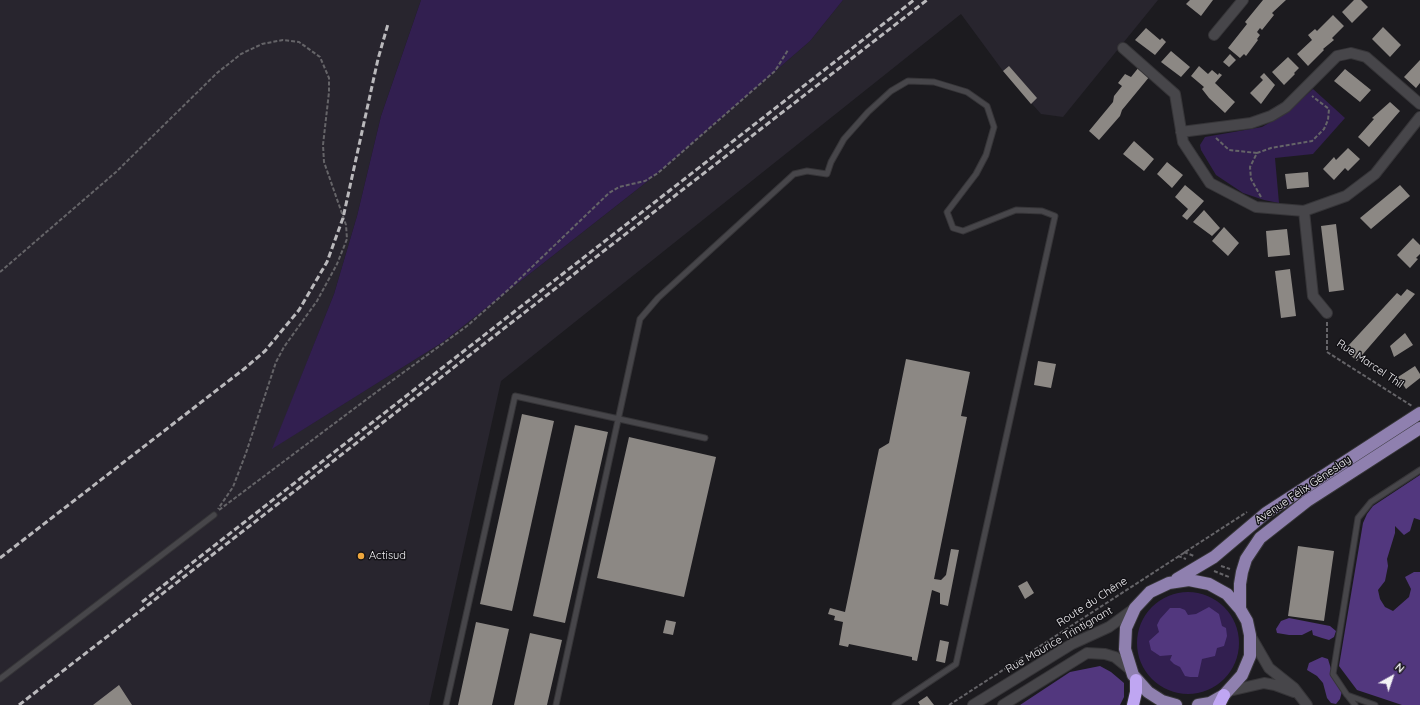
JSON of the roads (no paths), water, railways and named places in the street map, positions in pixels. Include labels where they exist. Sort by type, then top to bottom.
[{"type":"highway","points":[[1132,705],[1135,697],[1134,675]]},
{"type":"highway","points":[[1134,675],[1139,705]]},
{"type":"main road","name":"Avenue Félix Géneslay","points":[[1169,583],[1214,557],[1266,513],[1417,410]]},
{"type":"main road","name":"Avenue Félix Géneslay","points":[[1240,608],[1240,584],[1243,567],[1252,548],[1260,538],[1306,501],[1420,428]]},
{"type":"main road","points":[[1176,705],[1162,701],[1148,692],[1134,675],[1125,649],[1126,628],[1135,608],[1150,592],[1169,583],[1189,580],[1209,584],[1227,594],[1240,608],[1247,621],[1250,635],[1250,656],[1242,675],[1224,697],[1198,705]]},
{"type":"street","points":[[1214,35],[1243,0]]},
{"type":"street","points":[[1123,48],[1175,94],[1183,142],[1210,183],[1256,207],[1304,211],[1346,196],[1374,174],[1420,117]]},
{"type":"street","points":[[1181,132],[1251,123],[1271,116],[1286,107],[1337,56],[1351,53],[1366,57],[1420,104]]},
{"type":"street","points":[[1304,211],[1313,296],[1328,313]]},
{"type":"street","name":"Rue Maurice Trintignant","points":[[973,705],[1072,644],[1109,627],[1135,608]]},
{"type":"street","points":[[1250,635],[1269,668],[1286,681],[1307,705]]},
{"type":"street","points":[[1003,705],[1087,653],[1105,654],[1115,657],[1134,675]]},
{"type":"street","points":[[1224,697],[1264,683],[1286,688],[1299,696]]},
{"type":"lane","points":[[556,705],[640,319],[658,298],[794,174],[807,171],[827,174],[831,162],[848,134],[868,112],[891,91],[908,81],[934,82],[967,92],[986,106],[994,127],[988,149],[976,174],[947,212],[953,228],[963,231],[1016,210],[1042,211],[1054,216],[956,664],[895,705]]},
{"type":"lane","points":[[446,705],[515,396],[705,438]]},
{"type":"lane","points":[[1355,705],[1333,674],[1358,518],[1371,502],[1420,470]]},
{"type":"lane","points":[[0,679],[214,515]]},
{"type":"lane","points":[[1347,695],[1374,705]]},
{"type":"railway","points":[[142,602],[914,0]]},
{"type":"railway","points":[[19,705],[927,0]]},
{"type":"railway","points":[[0,558],[244,369],[265,351],[299,310],[327,262],[343,218],[378,59],[388,24]]},
{"type":"place","name":"Actisud","points":[[361,556]]}]
